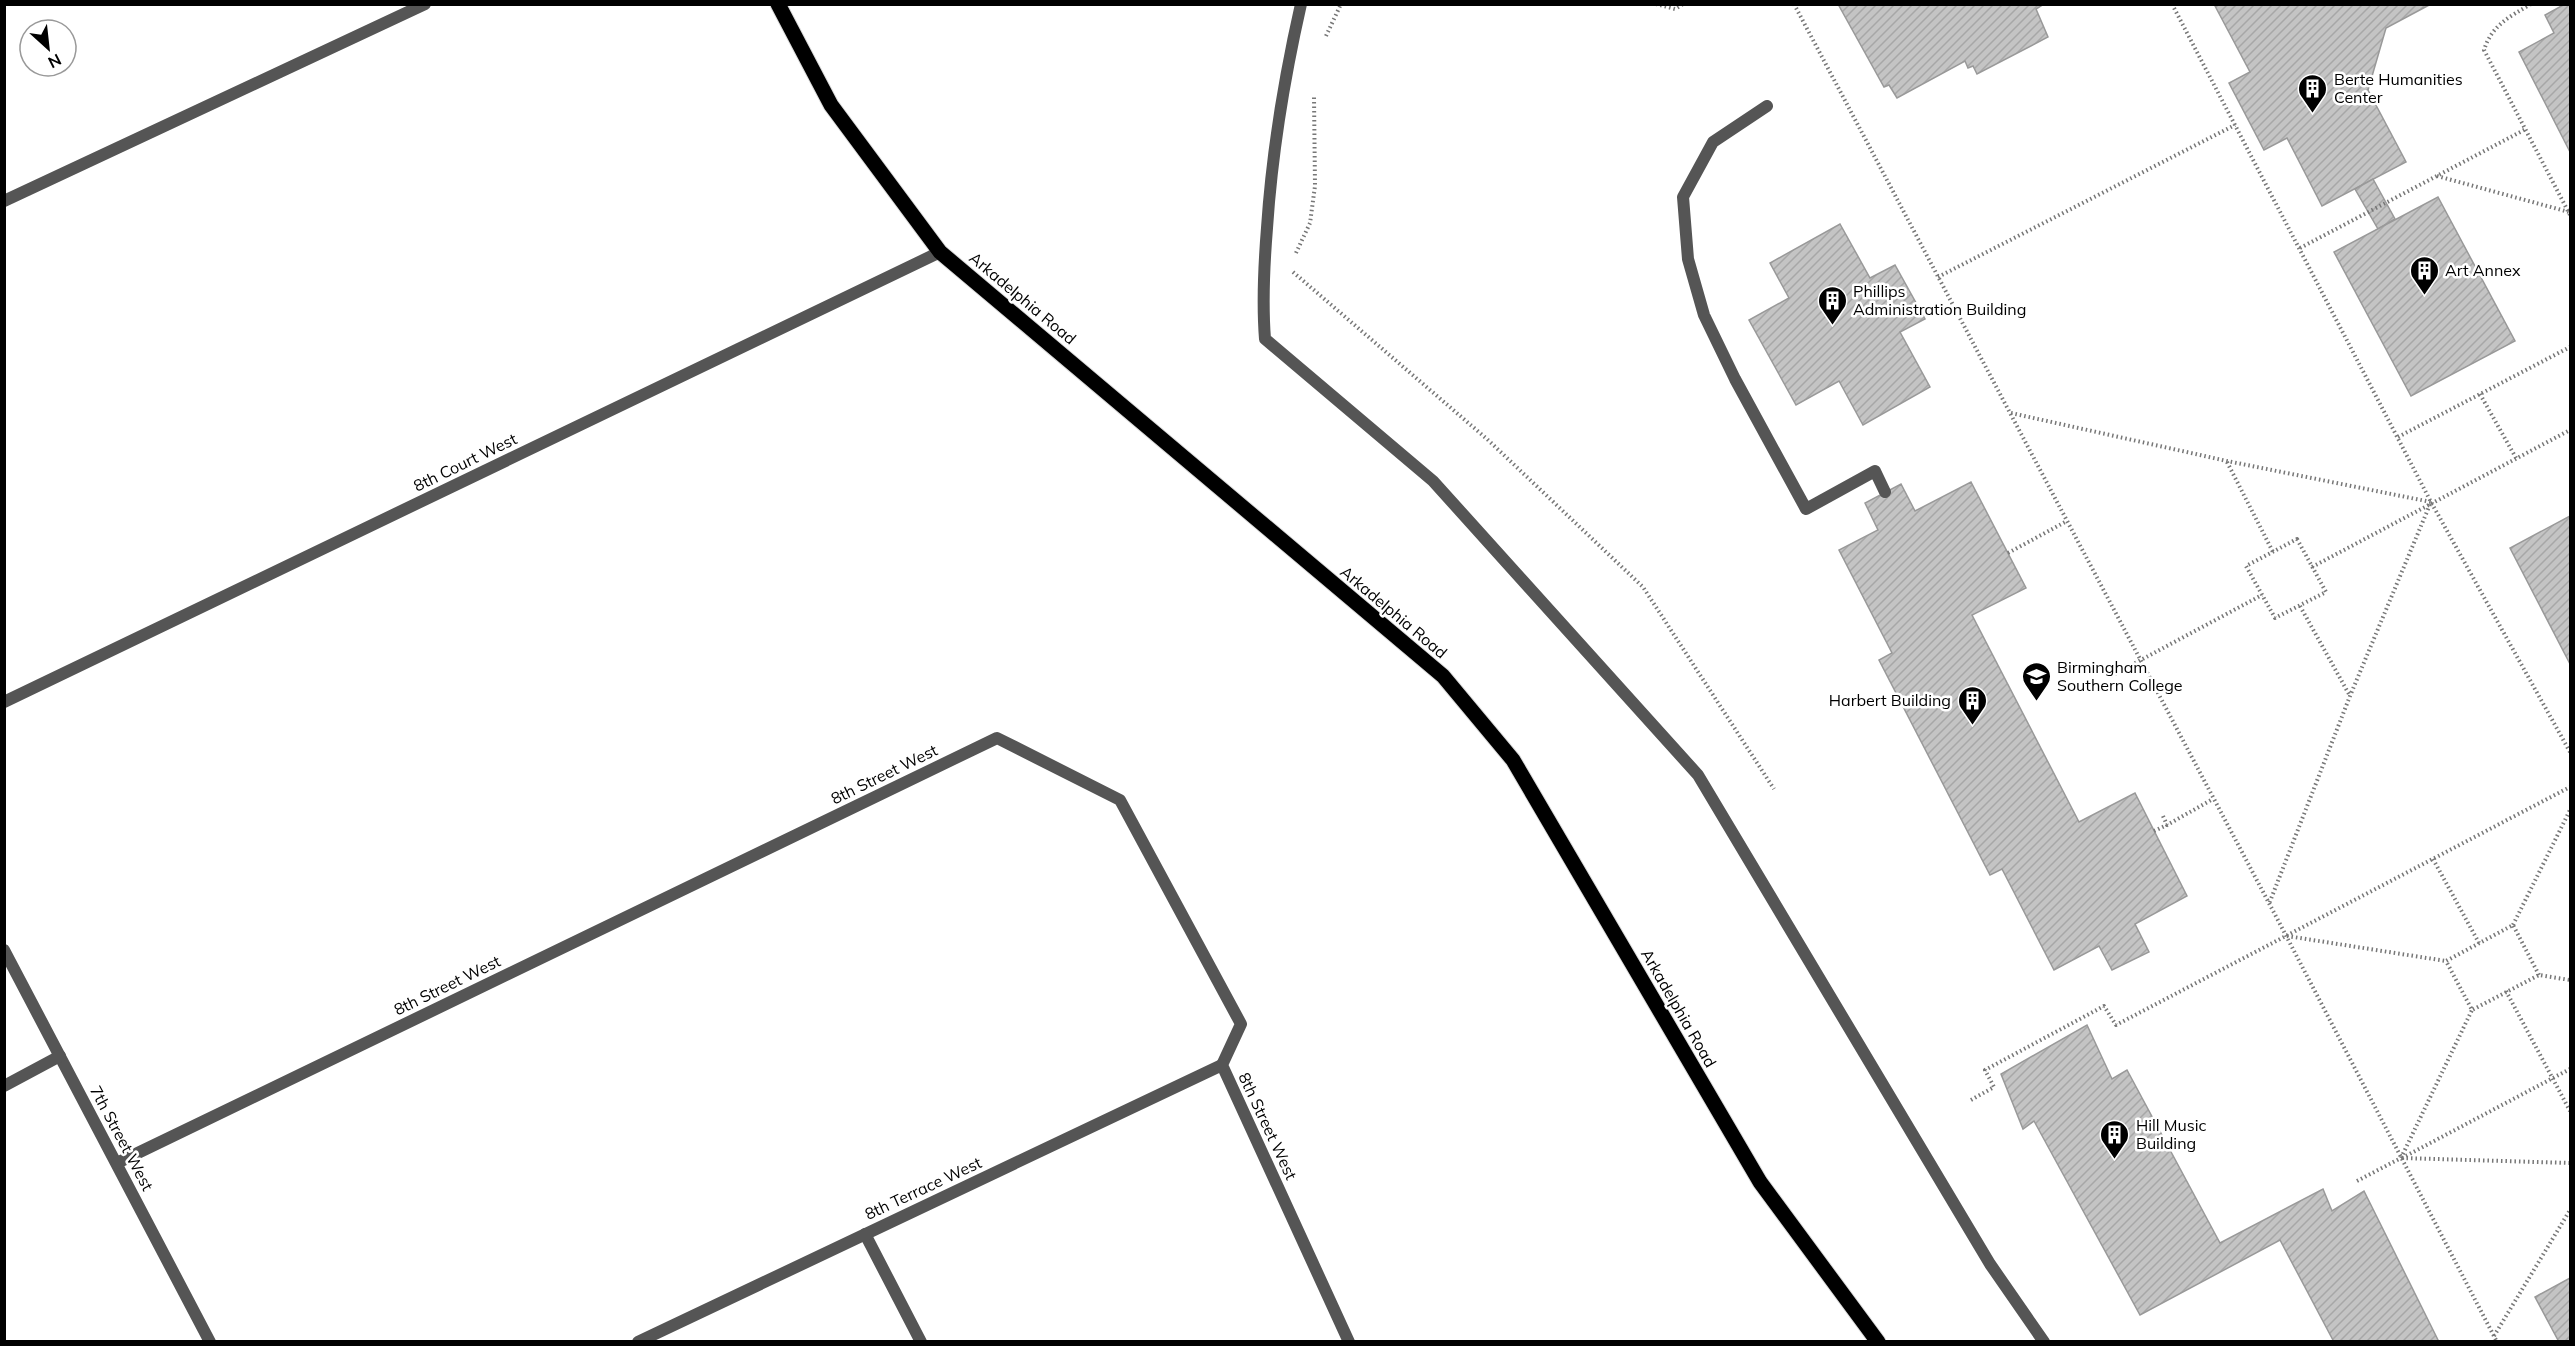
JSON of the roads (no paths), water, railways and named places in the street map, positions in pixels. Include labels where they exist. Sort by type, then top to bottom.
[{"type":"main road","name":"Arkadelphia Road","points":[[778,4],[831,105],[940,252],[1443,676],[1513,760],[1760,1182],[1878,1341]]},
{"type":"street","points":[[4,201],[425,4]]},
{"type":"street","points":[[1301,4],[1287,65],[1272,162],[1262,300],[1265,339],[1433,481],[1698,775],[1990,1264],[2044,1341]]},
{"type":"street","points":[[1767,106],[1713,142],[1683,197],[1688,259],[1704,315],[1735,379],[1806,509],[1875,471],[1885,492]]},
{"type":"street","name":"8th Court West","points":[[4,702],[940,252]]},
{"type":"street","name":"8th Street West","points":[[117,1163],[997,738],[1120,800],[1241,1024],[1222,1065],[1349,1341]]},
{"type":"street","name":"7th Street West","points":[[4,950],[210,1341]]},
{"type":"street","points":[[4,1086],[60,1056]]},
{"type":"street","name":"8th Terrace West","points":[[638,1341],[1222,1065]]},
{"type":"street","points":[[865,1234],[921,1341]]},
{"type":"place","name":"Berte Humanities Center","points":[[2313,114]]},
{"type":"place","name":"Art Annex","points":[[2424,296]]},
{"type":"place","name":"Phillips Administration Building","points":[[1832,326]]},
{"type":"place","name":"Birmingham Southern College","points":[[2036,702]]},
{"type":"place","name":"Harbert Building","points":[[1972,726]]},
{"type":"place","name":"Hill Music Building","points":[[2115,1160]]}]
